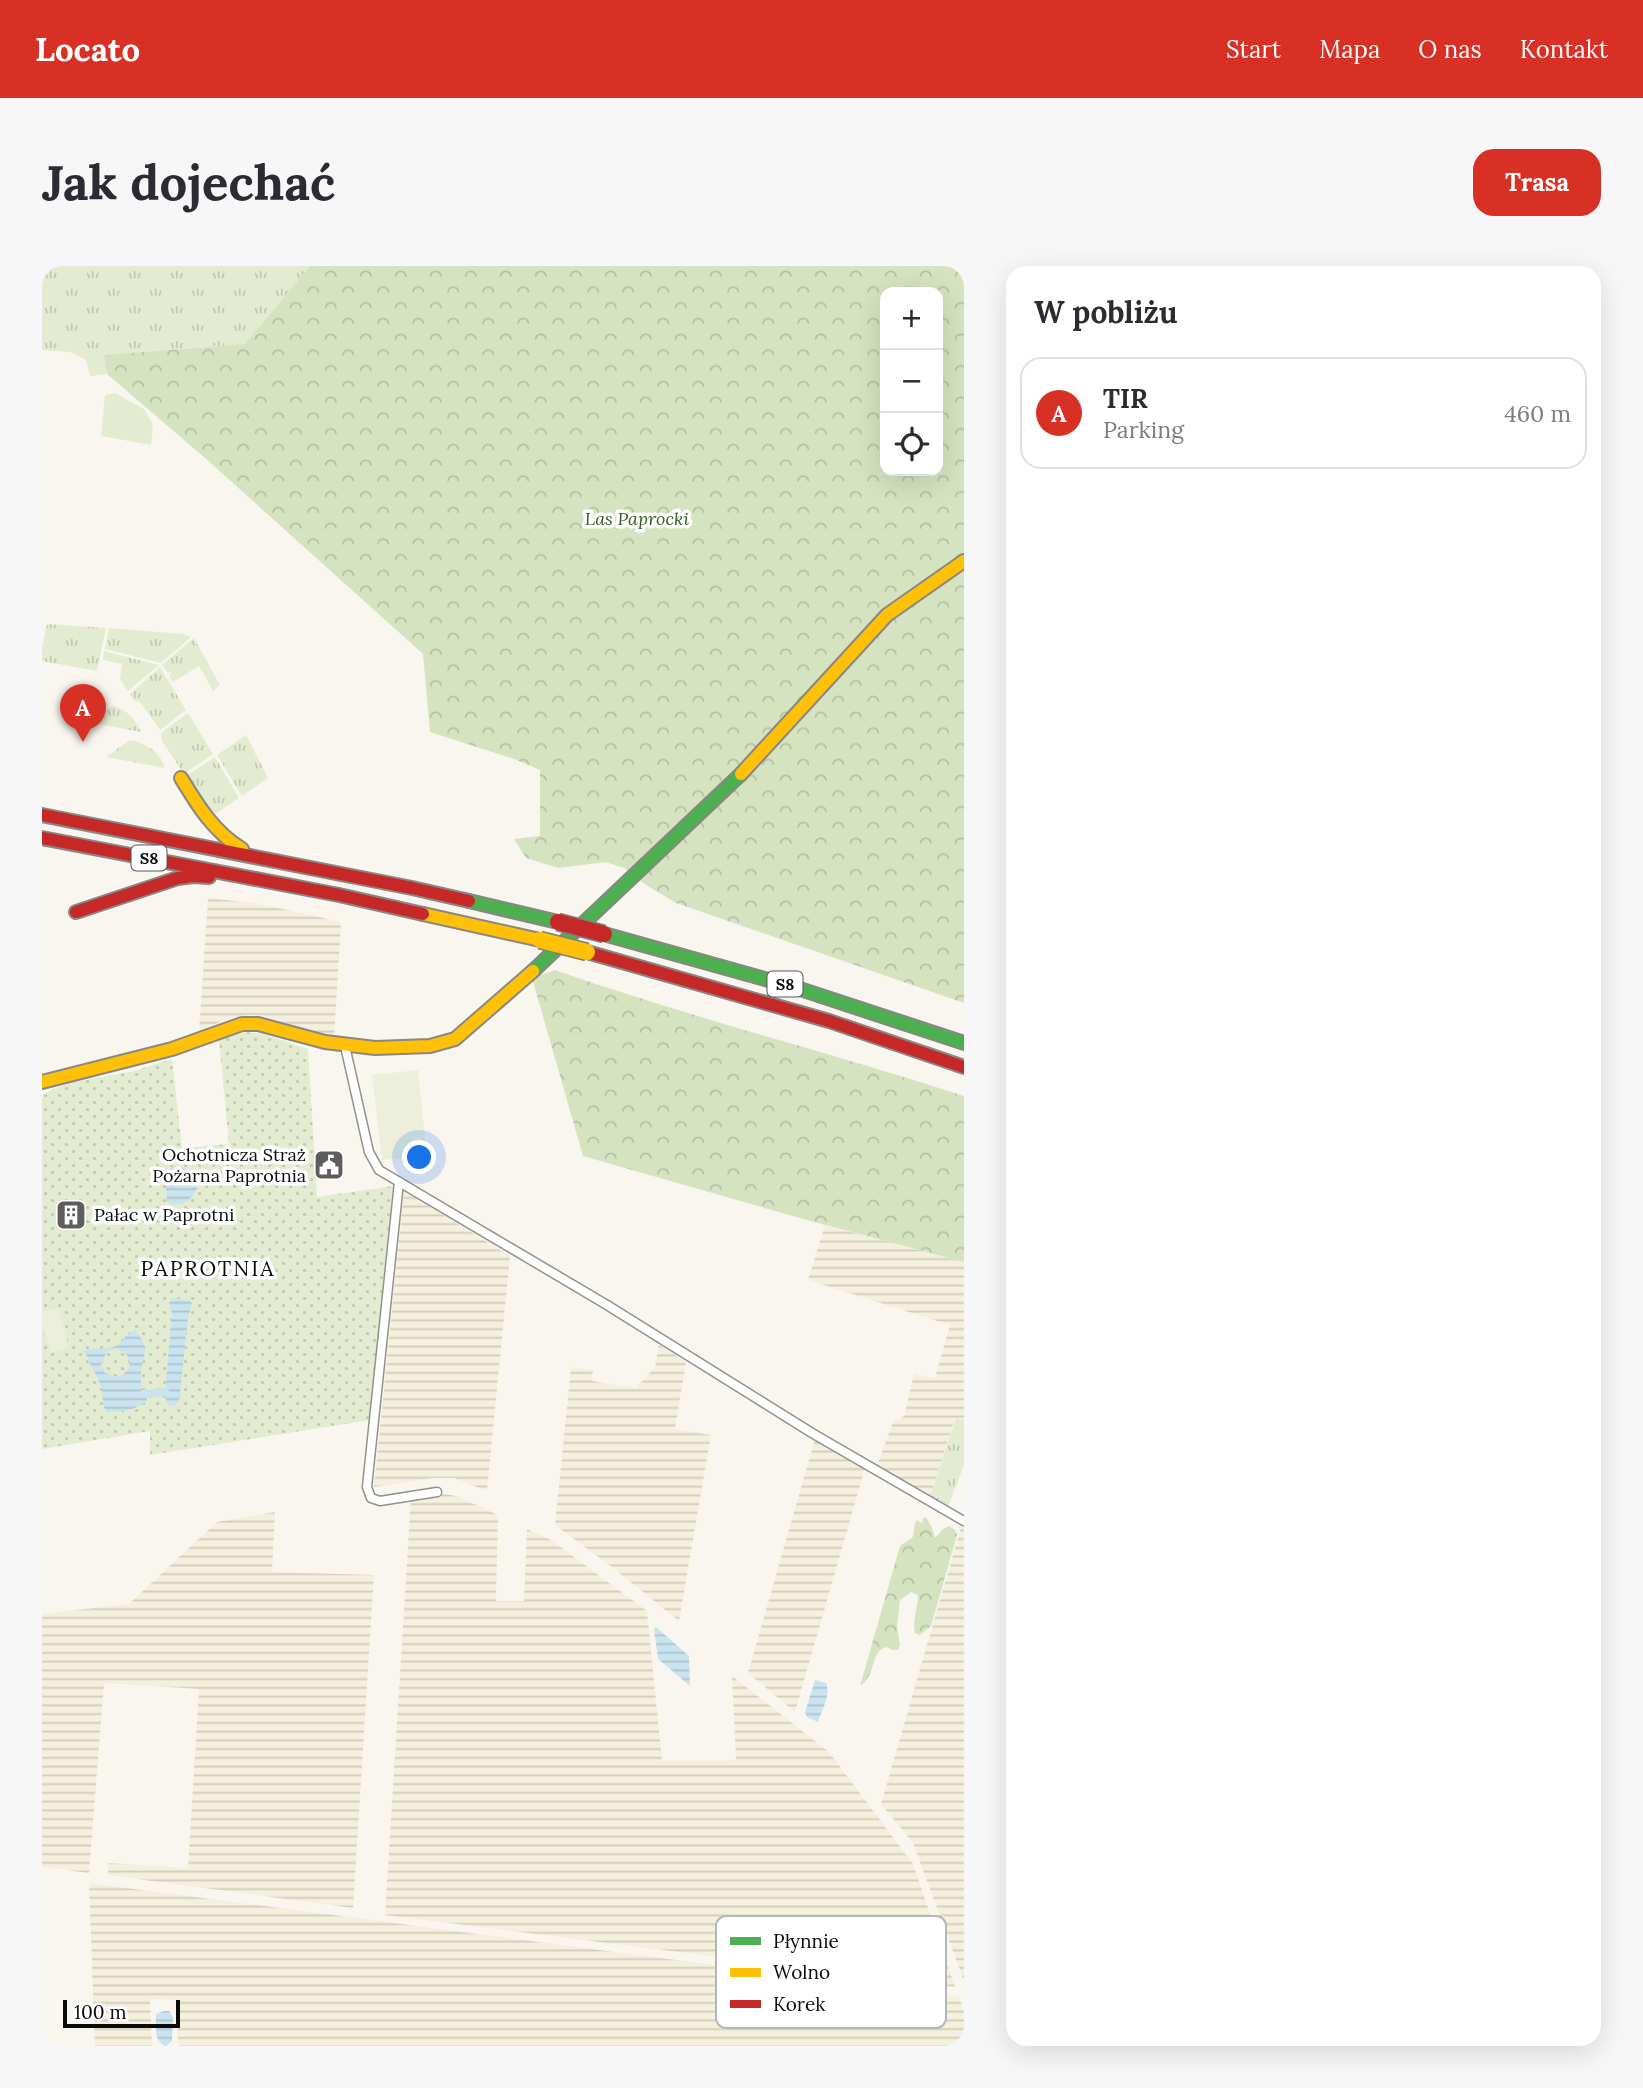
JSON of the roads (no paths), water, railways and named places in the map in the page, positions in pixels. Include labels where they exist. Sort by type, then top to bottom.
[{"type":"main road","points":[[42,1082],[172,1049],[242,1024],[267,1026],[345,1046],[399,1049],[430,1046],[461,1035],[525,979],[740,775],[887,615],[964,561]]},
{"type":"main road","points":[[181,778],[212,826],[228,841],[253,856]]},
{"type":"main road","name":"S8","points":[[42,815],[435,892],[558,922],[797,988],[964,1043]]},
{"type":"main road","name":"S8","points":[[42,838],[403,908],[540,940],[829,1021],[964,1067]]},
{"type":"main road","points":[[76,912],[178,878],[194,876],[257,879]]},
{"type":"street","points":[[345,1046],[369,1153],[379,1170],[607,1305],[812,1433],[964,1521]]},
{"type":"street","points":[[399,1182],[367,1487],[370,1498],[380,1501],[437,1492]]},
{"type":"water","points":[[177,1166],[190,1171],[199,1181],[192,1197],[183,1203],[173,1204],[167,1202],[165,1171]]},
{"type":"water","points":[[172,1298],[189,1300],[192,1303],[179,1401],[175,1406],[166,1402],[165,1392],[172,1313],[169,1303]]},
{"type":"water","points":[[135,1330],[145,1346],[141,1377],[143,1394],[147,1401],[130,1410],[109,1412],[104,1408],[101,1386],[83,1351],[114,1347]],"holes":[[[115,1349],[121,1351],[130,1362],[127,1370],[118,1377],[105,1373],[101,1365],[106,1353]]]},
{"type":"water","points":[[656,1627],[689,1656],[690,1686],[658,1659],[654,1629]]},
{"type":"water","points":[[815,1680],[826,1683],[827,1688],[818,1722],[807,1717],[805,1712]]},
{"type":"water","points":[[169,2011],[173,2017],[172,2041],[166,2046],[159,2041],[156,2028],[156,2014]]},
{"type":"waterway","points":[[143,1394],[165,1392]]},
{"type":"place","name":"TIR","points":[[83,742]]},
{"type":"place","name":"Ochotnicza Straż Pożarna Paprotnia","points":[[329,1165]]},
{"type":"place","name":"Pałac w Paprotni","points":[[71,1215]]},
{"type":"district","name":"PAPROTNIA","points":[[208,1269]]},
{"type":"park label","name":"Las Paprocki","points":[[637,519]]}]
